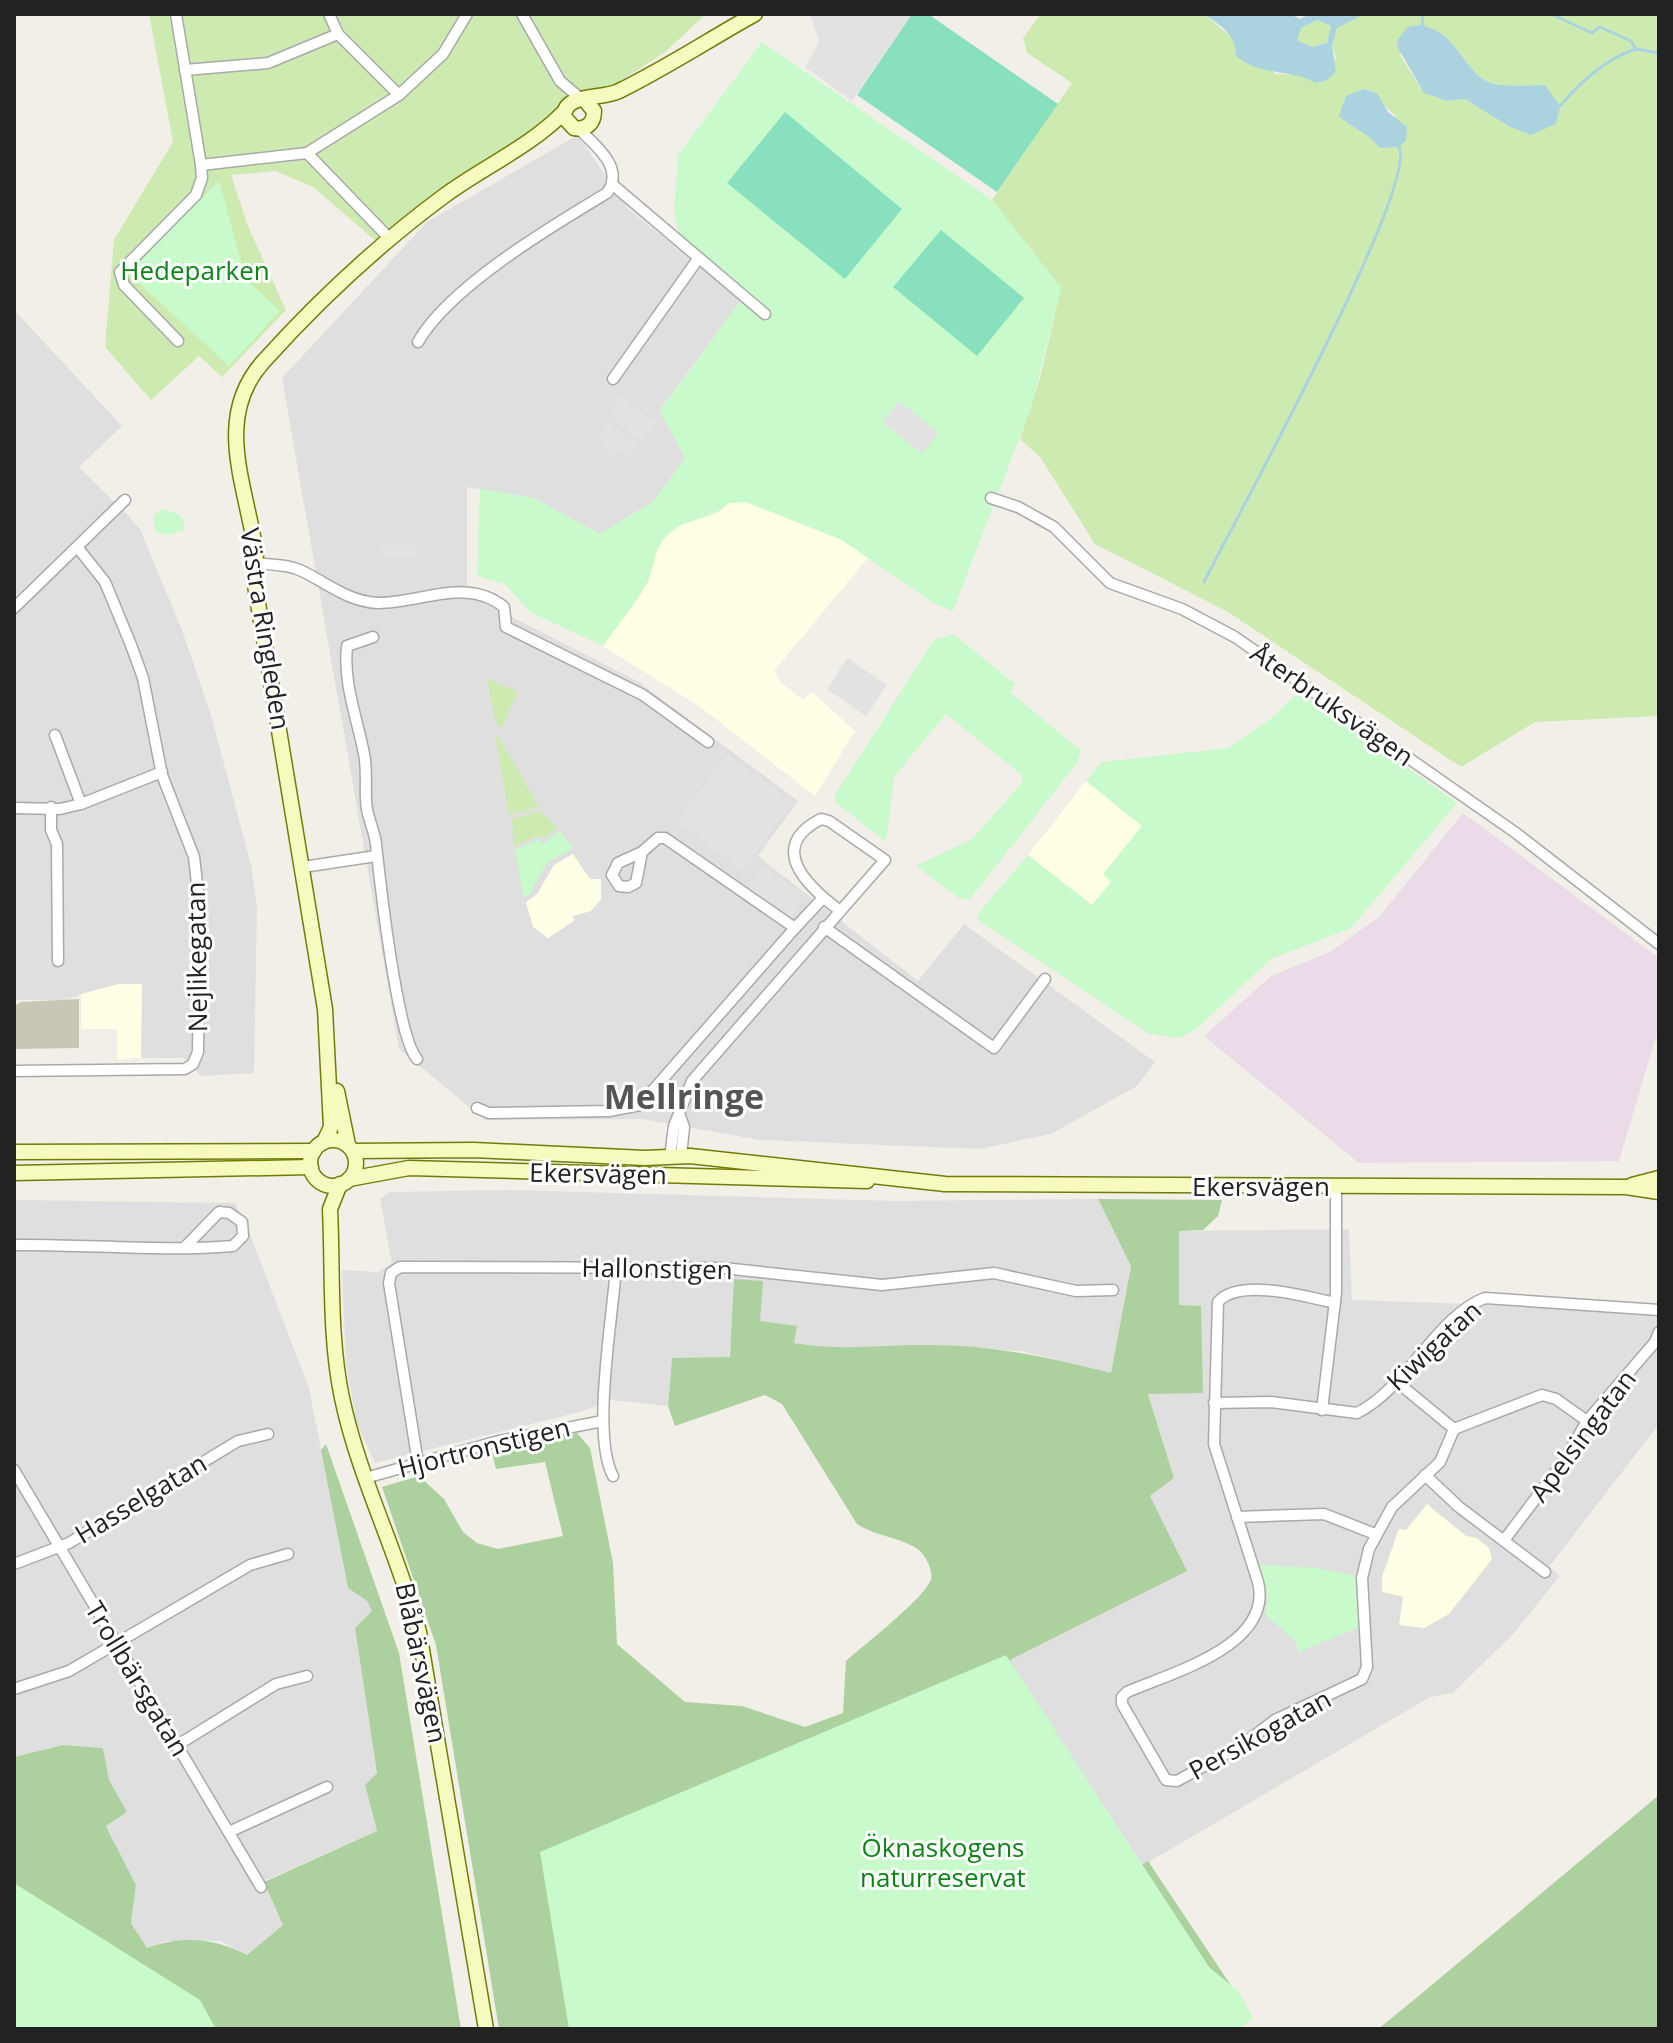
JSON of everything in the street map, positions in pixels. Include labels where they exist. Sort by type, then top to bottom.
[{"type":"main road","points":[[542,134],[584,124],[616,93],[755,14]]},
{"type":"main road","points":[[542,134],[571,101],[616,93]]},
{"type":"main road","points":[[583,100],[592,107],[584,124]]},
{"type":"main road","points":[[565,110],[566,121],[584,124]]},
{"type":"main road","name":"Västra Ringleden","points":[[319,1146],[331,1127],[332,1091],[327,1032],[303,867],[255,585],[256,549],[235,444],[240,399],[263,362],[390,239],[475,174],[542,134]]},
{"type":"main road","name":"Västra Ringleden","points":[[332,1091],[350,1148]]},
{"type":"main road","points":[[14,1152],[319,1146],[334,1140],[350,1148],[356,1163],[344,1182],[328,1185],[314,1173],[14,1173]]},
{"type":"main road","points":[[314,1173],[319,1146]]},
{"type":"main road","name":"Ekersvägen","points":[[350,1148],[676,1157],[945,1184],[1626,1187],[1659,1192]]},
{"type":"main road","points":[[675,1176],[676,1157]]},
{"type":"main road","name":"Ekersvägen","points":[[344,1182],[409,1168],[844,1182],[895,1180]]},
{"type":"main road","name":"Blåbärsvägen","points":[[314,1173],[330,1209],[337,1369],[365,1478],[405,1584],[422,1645],[486,2029]]},
{"type":"main road","name":"Ekersvägen","points":[[1626,1187],[1659,1178]]},
{"type":"main road","name":"Blåbärsvägen","points":[[330,1209],[344,1182]]},
{"type":"street","points":[[176,14],[202,178],[196,195],[120,272],[124,285],[178,341]]},
{"type":"street","points":[[329,14],[338,34],[399,95]]},
{"type":"street","points":[[201,165],[307,153],[399,95],[443,54],[467,14]]},
{"type":"street","points":[[522,14],[560,81],[565,110]]},
{"type":"street","points":[[185,70],[268,63],[338,34]]},
{"type":"street","points":[[560,81],[583,100]]},
{"type":"street","points":[[418,342],[439,312],[523,245],[607,193],[613,185],[613,172],[584,124]]},
{"type":"street","points":[[307,153],[390,239]]},
{"type":"street","points":[[613,185],[765,314]]},
{"type":"street","points":[[613,379],[698,259]]},
{"type":"street","name":"Återbruksvägen","points":[[991,498],[1018,507],[1054,527],[1110,583],[1182,609],[1227,632],[1516,833],[1659,944]]},
{"type":"street","points":[[14,608],[125,500]]},
{"type":"street","name":"Nejlikegatan","points":[[14,1071],[185,1069],[197,1058],[198,880],[194,857],[162,772],[143,678],[131,645],[105,582],[78,548]]},
{"type":"street","points":[[255,563],[294,568],[335,591],[372,602],[465,592],[484,596],[504,607],[506,627],[643,695],[708,742]]},
{"type":"street","points":[[373,637],[349,643],[346,656],[349,694],[364,752],[367,808],[395,987],[410,1049],[417,1059]]},
{"type":"street","points":[[55,735],[81,804]]},
{"type":"street","points":[[14,808],[81,804],[162,772]]},
{"type":"street","points":[[51,807],[51,830],[57,844],[58,961]]},
{"type":"street","points":[[676,1157],[674,1126],[692,1081],[885,860],[829,821],[821,819],[798,836],[794,850],[803,879],[839,910]]},
{"type":"street","points":[[642,852],[650,842],[665,838],[795,928]]},
{"type":"street","points":[[303,867],[376,856]]},
{"type":"street","points":[[477,1108],[489,1113],[609,1111],[640,1105],[823,898]]},
{"type":"street","points":[[824,927],[994,1048],[1045,979]]},
{"type":"street","points":[[1322,1410],[1335,1303],[1336,1187]]},
{"type":"street","points":[[14,1245],[185,1247],[233,1246],[243,1236],[242,1222],[229,1213],[219,1212],[185,1247]]},
{"type":"street","points":[[613,1476],[605,1453],[603,1421],[616,1266]]},
{"type":"street","name":"Hallonstigen","points":[[418,1463],[389,1283],[391,1273],[400,1267],[723,1268],[882,1285],[994,1273],[1076,1291],[1113,1290]]},
{"type":"street","points":[[1335,1303],[1278,1290],[1221,1298],[1217,1307],[1214,1444],[1237,1517],[1324,1514],[1375,1534]]},
{"type":"street","name":"Kiwigatan","points":[[1214,1403],[1271,1402],[1357,1413],[1397,1382],[1464,1311],[1485,1298],[1659,1310]]},
{"type":"street","name":"Apelsingatan","points":[[1505,1539],[1564,1461],[1587,1421],[1655,1342],[1659,1332]]},
{"type":"street","points":[[1397,1382],[1454,1429],[1542,1395],[1556,1399],[1587,1421]]},
{"type":"street","name":"Hjortronstigen","points":[[365,1478],[499,1441],[603,1421]]},
{"type":"street","name":"Persikogatan","points":[[1237,1517],[1260,1588],[1260,1601],[1254,1619],[1221,1652],[1127,1692],[1122,1697],[1122,1704],[1164,1778],[1177,1781],[1245,1743],[1275,1720],[1362,1679],[1367,1651],[1362,1578],[1375,1534],[1392,1507],[1440,1462],[1454,1429]]},
{"type":"street","name":"Hasselgatan","points":[[14,1564],[69,1543],[238,1441],[268,1434]]},
{"type":"street","name":"Trollbärsgatan","points":[[14,1470],[261,1887]]},
{"type":"street","points":[[1425,1475],[1459,1507],[1545,1572]]},
{"type":"street","points":[[14,1689],[69,1671],[250,1565],[288,1554]]},
{"type":"street","points":[[176,1746],[276,1684],[307,1676]]},
{"type":"street","points":[[229,1832],[327,1787]]},
{"type":"shaded area","points":[[810,14],[912,14],[852,101],[805,67],[819,42]]},
{"type":"shaded area","points":[[578,135],[627,208],[741,300],[660,410],[685,458],[654,501],[600,534],[533,498],[467,487],[467,587],[514,618],[639,682],[798,801],[758,856],[918,981],[964,924],[1155,1062],[1137,1086],[1051,1134],[979,1149],[760,1140],[642,1119],[485,1120],[399,1049],[282,378],[427,222]]},
{"type":"shaded area","points":[[14,310],[122,426],[79,467],[114,502],[14,598]]},
{"type":"shaded area","points":[[619,394],[657,423],[642,441],[610,418]]},
{"type":"shaded area","points":[[899,401],[939,433],[922,454],[882,422]]},
{"type":"shaded area","points":[[608,422],[639,444],[629,458],[618,450],[613,456],[601,447],[605,441],[598,436]]},
{"type":"shaded area","points":[[746,502],[842,540],[868,558],[774,671],[781,682],[803,700],[812,692],[855,731],[815,796],[699,706],[603,646],[648,582],[653,558],[664,539],[681,525],[719,512],[729,503]]},
{"type":"shaded area","points":[[122,509],[140,529],[182,630],[211,715],[251,865],[257,908],[254,1073],[201,1076],[184,1058],[141,1058],[141,984],[119,984],[62,1000],[14,1000],[14,616]]},
{"type":"shaded area","points":[[381,542],[416,543],[415,558],[381,557]]},
{"type":"shaded area","points":[[847,658],[887,685],[866,716],[827,689]]},
{"type":"shaded area","points":[[727,754],[793,803],[742,871],[676,822]]},
{"type":"shaded area","points":[[1086,781],[1142,826],[1104,874],[1112,881],[1092,906],[1028,855]]},
{"type":"shaded area","points":[[1463,813],[1659,958],[1659,1026],[1619,1161],[1359,1163],[1204,1036],[1271,976],[1330,952],[1379,917]]},
{"type":"shaded area","points":[[573,854],[590,879],[601,879],[601,899],[591,911],[573,916],[574,921],[548,938],[533,927],[526,902],[537,894],[554,865]]},
{"type":"shaded area","points":[[763,866],[805,896],[790,918],[748,887]]},
{"type":"shaded area","points":[[119,984],[142,984],[141,1058],[117,1059],[117,1029],[81,1029],[81,994]]},
{"type":"shaded area","points":[[79,999],[79,1048],[14,1049],[14,1006],[21,1002]]},
{"type":"shaded area","points":[[512,1190],[895,1201],[1098,1199],[1131,1266],[1111,1373],[1022,1351],[924,1345],[835,1350],[794,1343],[760,1321],[735,1279],[730,1358],[672,1358],[668,1406],[610,1400],[587,1410],[375,1463],[357,1425],[346,1363],[342,1270],[378,1272],[392,1263],[380,1199],[390,1192]]},
{"type":"shaded area","points":[[14,1200],[235,1203],[309,1388],[348,1588],[367,1601],[372,1611],[355,1628],[377,1773],[365,1786],[377,1831],[264,1881],[283,1925],[247,1955],[221,1941],[166,1941],[147,1948],[131,1923],[136,1885],[106,1825],[127,1812],[109,1780],[103,1748],[63,1745],[14,1757]]},
{"type":"shaded area","points":[[1349,1229],[1352,1300],[1551,1307],[1659,1317],[1659,1424],[1549,1567],[1560,1576],[1514,1633],[1453,1693],[1430,1697],[1130,1873],[1009,1660],[1186,1571],[1150,1496],[1174,1478],[1148,1393],[1202,1393],[1200,1306],[1179,1305],[1179,1231]]},
{"type":"shaded area","points":[[1427,1504],[1466,1536],[1477,1538],[1489,1548],[1492,1559],[1449,1614],[1424,1628],[1399,1625],[1403,1597],[1382,1592],[1382,1577],[1399,1529],[1406,1530]]},
{"type":"green space","points":[[149,14],[706,14],[665,52],[376,241],[313,187],[276,171],[231,175],[248,226],[286,310],[222,377],[199,356],[151,400],[105,347],[114,240],[173,142]]},
{"type":"green space","points":[[912,14],[928,14],[1058,104],[997,192],[857,95]]},
{"type":"green space","points":[[1041,14],[1204,14],[1276,74],[1301,75],[1315,83],[1336,58],[1332,46],[1337,28],[1365,14],[1659,14],[1659,716],[1535,722],[1461,767],[1228,612],[1095,544],[1040,457],[1020,439],[1040,378],[1061,288],[992,200],[1072,83],[1027,53],[1023,38]],"holes":[[[1419,25],[1444,36],[1484,80],[1513,86],[1545,85],[1508,126],[1465,99],[1447,101],[1424,93],[1400,55]],[[1364,89],[1377,93],[1379,101],[1395,115],[1379,148],[1373,139],[1346,122]]]},
{"type":"green space","points":[[1317,20],[1331,26],[1327,43],[1312,47],[1297,40],[1301,28]]},
{"type":"green space","points":[[762,42],[992,200],[1061,288],[1031,408],[953,611],[935,604],[842,540],[746,502],[729,503],[671,531],[664,538],[657,549],[646,585],[603,646],[530,612],[505,584],[477,576],[480,489],[533,498],[600,534],[654,501],[685,458],[660,411],[741,300],[682,252],[674,209],[678,155]]},
{"type":"green space","points":[[785,112],[902,209],[845,279],[727,183]]},
{"type":"green space","name":"Hedeparken","points":[[219,181],[246,280],[280,311],[229,366],[127,272]]},
{"type":"green space","points":[[941,230],[1024,298],[977,356],[893,287]]},
{"type":"green space","points":[[164,509],[181,516],[186,529],[169,535],[156,532],[153,516]]},
{"type":"green space","points":[[953,634],[1015,684],[1010,692],[1081,751],[1077,763],[970,899],[960,899],[916,866],[972,839],[1022,783],[1022,775],[946,714],[894,777],[886,842],[835,802],[835,795],[934,640]]},
{"type":"green space","points":[[487,679],[518,691],[501,729],[495,721]]},
{"type":"green space","points":[[1300,691],[1457,803],[1351,928],[1271,959],[1195,1030],[1179,1038],[1149,1034],[977,919],[981,910],[1028,855],[1092,905],[1111,882],[1103,874],[1142,826],[1086,781],[1102,762],[1229,748],[1273,717]]},
{"type":"green space","points":[[497,734],[539,807],[509,815]]},
{"type":"green space","points":[[540,811],[558,828],[543,839],[539,835],[514,847],[512,819]]},
{"type":"green space","points":[[560,831],[573,848],[547,863],[529,895],[523,897],[515,850],[539,839],[543,844]]},
{"type":"green space","points":[[1098,1199],[1222,1200],[1218,1216],[1203,1230],[1179,1231],[1179,1305],[1201,1306],[1203,1393],[1148,1394],[1174,1478],[1150,1496],[1187,1571],[1010,1660],[1130,1872],[1148,1861],[1248,2011],[1221,2029],[499,2029],[436,1645],[382,1487],[419,1476],[444,1499],[463,1532],[477,1543],[498,1549],[563,1536],[545,1462],[496,1469],[492,1453],[577,1433],[590,1448],[613,1563],[617,1644],[685,1702],[742,1706],[805,1727],[843,1713],[846,1661],[927,1587],[931,1579],[928,1564],[913,1546],[857,1524],[782,1404],[765,1395],[675,1426],[668,1406],[672,1358],[730,1357],[734,1279],[763,1281],[760,1321],[797,1326],[794,1343],[843,1347],[923,1345],[994,1349],[1111,1373],[1131,1266]]},
{"type":"green space","points":[[326,1444],[399,1653],[461,2029],[121,2029],[14,1956],[14,1757],[63,1745],[103,1748],[109,1780],[127,1812],[106,1826],[136,1885],[131,1923],[147,1948],[173,1941],[198,1940],[223,1945],[247,1955],[283,1925],[264,1882],[377,1831],[365,1785],[377,1773],[355,1628],[372,1611],[367,1601],[348,1588],[321,1450]]},
{"type":"green space","points":[[1260,1565],[1318,1568],[1356,1576],[1359,1627],[1299,1652],[1296,1642],[1265,1614],[1268,1601]]},
{"type":"green space","name":"Öknaskogens naturreservat","points":[[1006,1655],[1209,1967],[1238,1991],[1253,2018],[1240,2029],[569,2029],[540,1852]]},
{"type":"green space","points":[[1659,1795],[1659,2029],[1378,2029],[1415,1999]]},
{"type":"green space","points":[[14,1883],[200,2000],[216,2029],[14,2029]]},
{"type":"water","points":[[1204,14],[1289,14],[1301,19],[1308,14],[1365,14],[1337,28],[1332,46],[1336,72],[1327,80],[1315,83],[1246,63],[1236,56],[1230,36]],"holes":[[[1317,20],[1331,26],[1327,43],[1312,47],[1297,40],[1301,28]]]},
{"type":"water","points":[[1419,25],[1444,36],[1484,80],[1513,86],[1545,85],[1560,106],[1556,124],[1531,135],[1508,126],[1465,99],[1447,101],[1424,93],[1397,46],[1398,39],[1408,27]]},
{"type":"water","points":[[1364,89],[1377,93],[1388,112],[1407,127],[1406,140],[1399,147],[1379,148],[1371,138],[1339,116],[1346,96]]},
{"type":"waterway","points":[[1422,14],[1423,26]]},
{"type":"waterway","points":[[1551,14],[1592,33],[1600,27],[1631,41],[1636,49],[1659,53]]},
{"type":"waterway","points":[[1560,106],[1594,72],[1636,49]]},
{"type":"waterway","points":[[1204,582],[1354,286],[1398,175],[1399,147]]},
{"type":"district","name":"Mellringe","points":[[684,1097]]}]
